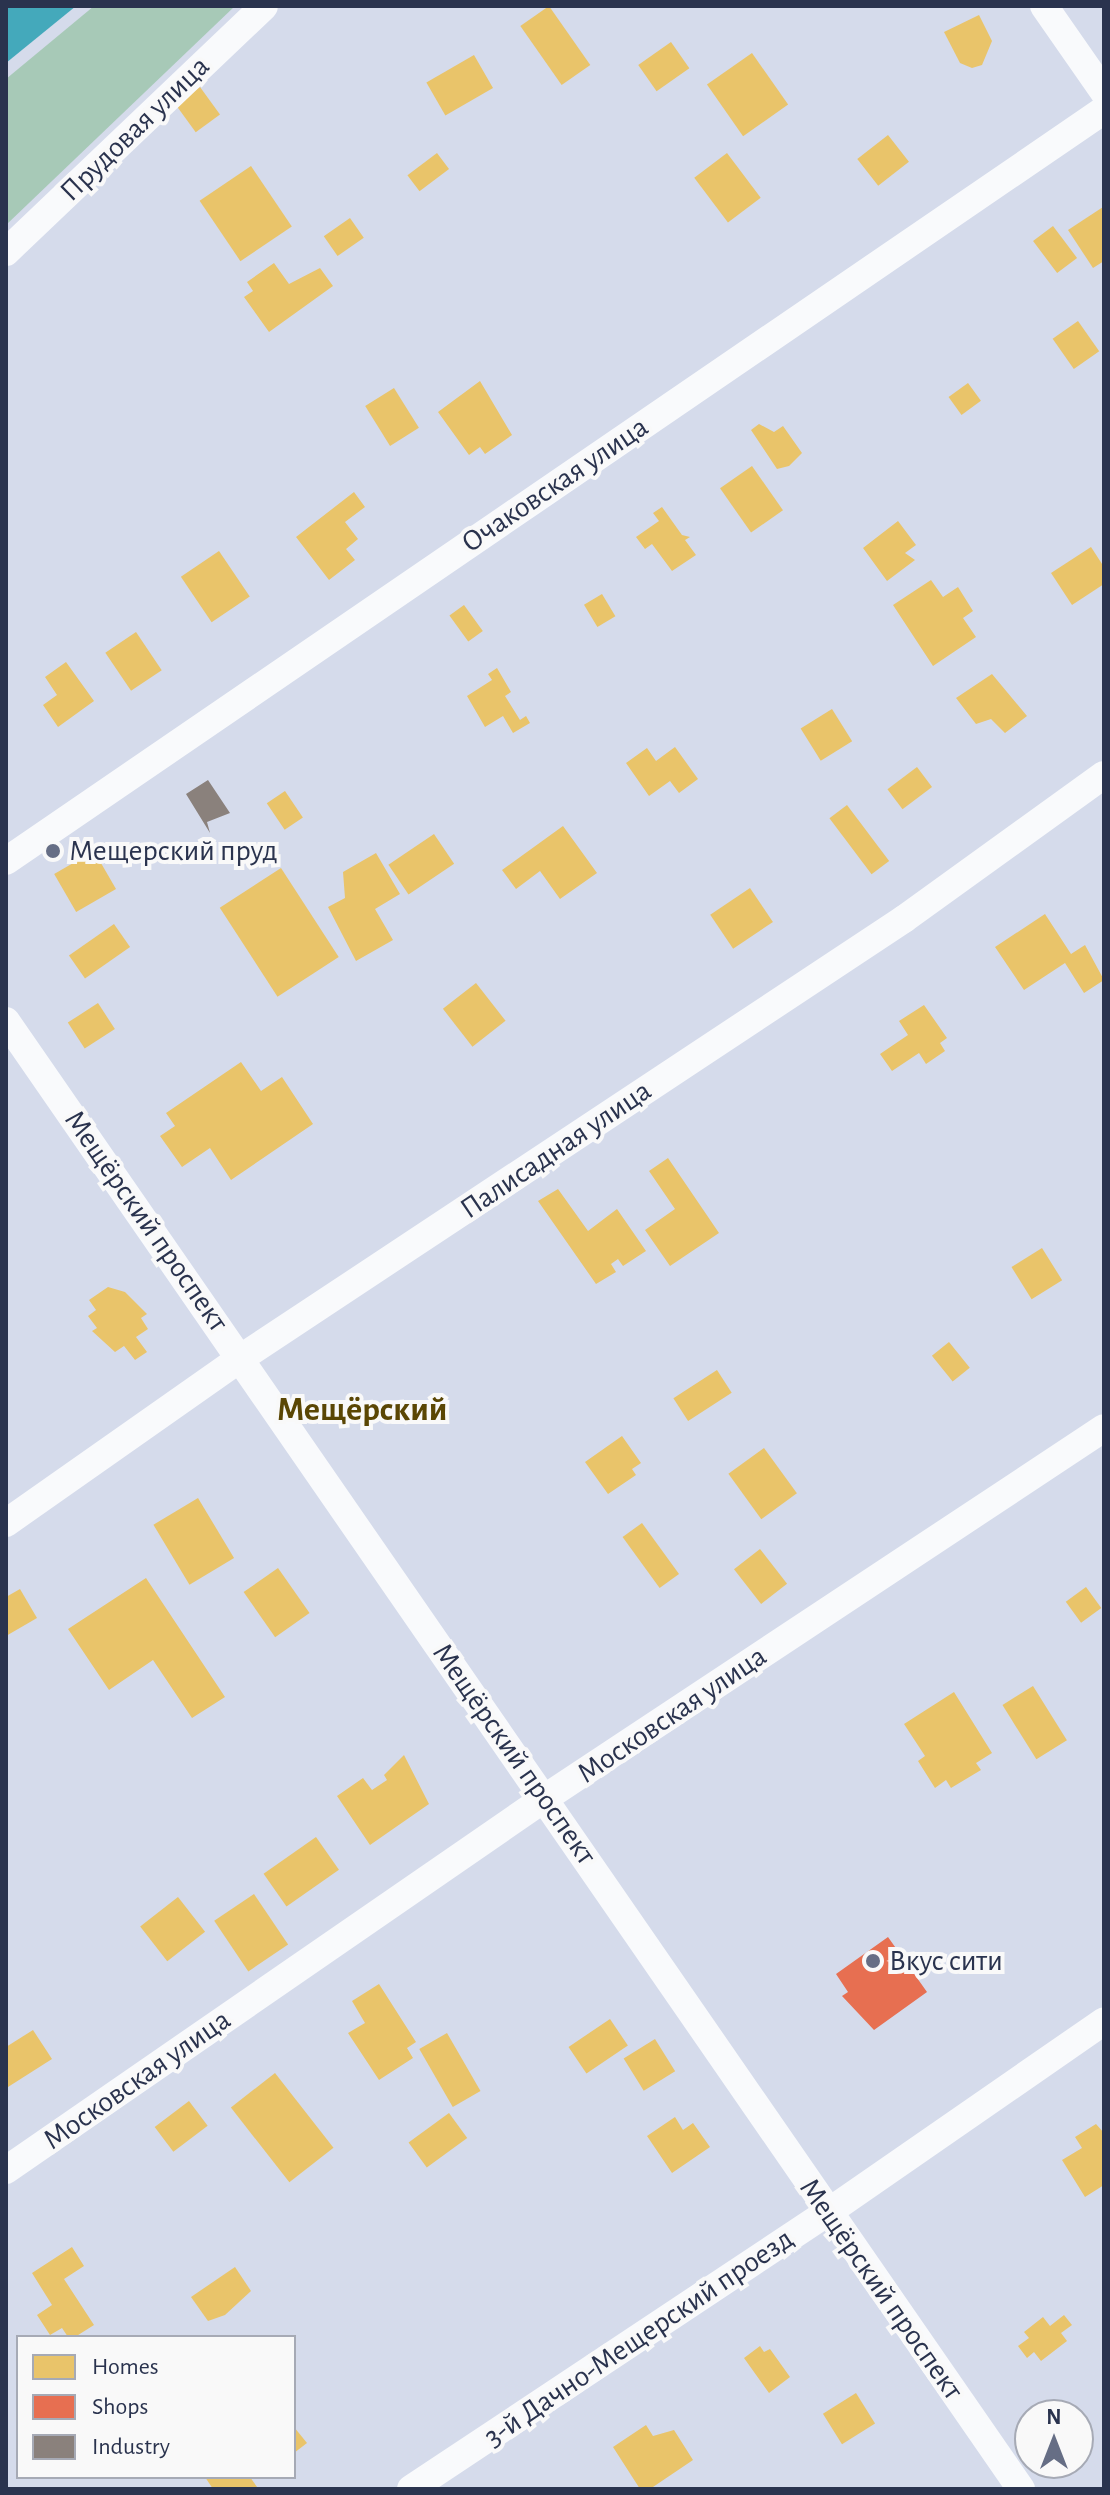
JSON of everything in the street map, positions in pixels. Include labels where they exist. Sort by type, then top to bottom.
[{"type":"street","name":"Прудовая улица","points":[[6,252],[264,6]]},
{"type":"street","points":[[1044,6],[1104,92]]},
{"type":"street","name":"Очаковская улица","points":[[6,861],[1104,110]]},
{"type":"street","name":"Палисадная улица","points":[[6,1523],[241,1358],[904,919],[1104,775]]},
{"type":"street","name":"Мещёрский проспект","points":[[6,1021],[545,1798],[827,2213],[1021,2489]]},
{"type":"street","name":"Московская улица","points":[[6,2170],[545,1798],[1104,1428]]},
{"type":"street","name":"3-й Дачно-Мещерский проезд","points":[[411,2489],[827,2213],[1104,2021]]},
{"type":"green space","points":[[94,6],[235,6],[6,225],[6,79]]},
{"type":"water","points":[[6,6],[76,6],[6,63]]},
{"type":"building: Homes","points":[[549,6],[590,65],[562,85],[520,26]]},
{"type":"building: Homes","points":[[979,15],[992,41],[982,65],[972,68],[960,63],[944,32]]},
{"type":"building: Homes","points":[[671,42],[689,68],[657,91],[638,65]]},
{"type":"building: Homes","points":[[752,53],[788,105],[743,136],[707,85]]},
{"type":"building: Homes","points":[[474,55],[493,88],[445,115],[426,82]]},
{"type":"building: Homes","points":[[200,87],[220,115],[196,132],[176,105]]},
{"type":"building: Homes","points":[[888,135],[909,162],[878,186],[857,159]]},
{"type":"building: Homes","points":[[437,153],[449,169],[419,191],[407,175]]},
{"type":"building: Homes","points":[[727,153],[761,198],[728,222],[694,178]]},
{"type":"building: Homes","points":[[251,166],[292,227],[240,261],[200,201]]},
{"type":"building: Homes","points":[[1103,207],[1104,261],[1093,268],[1068,230]]},
{"type":"building: Homes","points":[[350,218],[364,238],[338,256],[324,236]]},
{"type":"building: Homes","points":[[1053,226],[1077,258],[1057,273],[1033,241]]},
{"type":"building: Homes","points":[[274,263],[289,284],[320,268],[333,286],[269,332],[244,297],[253,291],[247,282]]},
{"type":"building: Homes","points":[[1078,321],[1099,351],[1074,369],[1053,339]]},
{"type":"building: Homes","points":[[480,381],[512,435],[485,454],[480,447],[469,455],[438,412]]},
{"type":"building: Homes","points":[[968,383],[981,401],[962,415],[949,397]]},
{"type":"building: Homes","points":[[394,388],[419,428],[390,446],[365,406]]},
{"type":"building: Homes","points":[[759,424],[774,432],[783,426],[802,453],[789,466],[777,469],[751,430]]},
{"type":"building: Homes","points":[[752,466],[783,510],[751,533],[720,488]]},
{"type":"building: Homes","points":[[354,492],[365,507],[345,522],[358,539],[346,549],[355,560],[329,580],[296,537]]},
{"type":"building: Homes","points":[[662,507],[682,535],[690,537],[685,540],[696,555],[672,571],[652,544],[645,549],[636,537],[659,521],[653,513]]},
{"type":"building: Homes","points":[[898,521],[916,545],[905,553],[915,560],[887,581],[863,548]]},
{"type":"building: Homes","points":[[1091,547],[1104,567],[1104,584],[1072,605],[1051,573]]},
{"type":"building: Homes","points":[[219,551],[250,597],[212,622],[181,577]]},
{"type":"building: Homes","points":[[931,580],[943,597],[958,587],[973,611],[963,618],[976,637],[933,666],[893,605]]},
{"type":"building: Homes","points":[[602,594],[615,616],[597,627],[584,605]]},
{"type":"building: Homes","points":[[464,605],[483,631],[468,641],[449,616]]},
{"type":"building: Homes","points":[[136,632],[162,670],[131,691],[105,653]]},
{"type":"building: Homes","points":[[66,662],[94,701],[58,727],[43,705],[57,695],[45,677]]},
{"type":"building: Homes","points":[[497,668],[511,692],[505,696],[520,720],[526,716],[530,723],[513,733],[503,716],[485,727],[467,696],[492,680],[488,674]]},
{"type":"building: Homes","points":[[992,674],[1027,716],[1005,733],[991,719],[976,724],[956,698]]},
{"type":"building: Homes","points":[[832,709],[852,741],[821,761],[801,729]]},
{"type":"building: Homes","points":[[675,747],[698,779],[679,793],[670,781],[649,796],[626,763],[647,748],[656,761]]},
{"type":"building: Homes","points":[[917,767],[932,787],[902,809],[887,789]]},
{"type":"building: Homes","points":[[285,791],[303,818],[285,830],[267,803]]},
{"type":"building: Homes","points":[[847,805],[889,861],[872,874],[829,818]]},
{"type":"building: Homes","points":[[563,826],[597,873],[560,899],[540,871],[516,889],[502,870]]},
{"type":"building: Homes","points":[[434,834],[454,864],[409,895],[388,865]]},
{"type":"building: Homes","points":[[94,851],[116,889],[76,912],[54,874]]},
{"type":"building: Homes","points":[[376,853],[400,894],[375,909],[393,940],[356,961],[328,907],[345,898],[343,872]]},
{"type":"building: Homes","points":[[281,868],[339,957],[278,997],[220,908]]},
{"type":"building: Homes","points":[[750,888],[773,922],[733,949],[710,915]]},
{"type":"building: Homes","points":[[1045,914],[1071,954],[1085,945],[1104,980],[1084,993],[1065,963],[1024,990],[995,947]]},
{"type":"building: Homes","points":[[114,924],[130,947],[85,978],[69,956]]},
{"type":"building: Homes","points":[[476,983],[506,1021],[472,1047],[443,1009]]},
{"type":"building: Homes","points":[[98,1003],[115,1029],[85,1049],[68,1023]]},
{"type":"building: Homes","points":[[924,1005],[947,1038],[940,1043],[945,1051],[926,1064],[919,1053],[892,1071],[880,1054],[908,1035],[899,1021]]},
{"type":"building: Homes","points":[[241,1062],[261,1091],[282,1077],[313,1124],[231,1180],[210,1148],[182,1167],[160,1136],[175,1126],[166,1113]]},
{"type":"building: Homes","points":[[668,1158],[719,1233],[670,1266],[645,1230],[675,1209],[649,1171]]},
{"type":"building: Homes","points":[[558,1189],[588,1231],[617,1209],[646,1251],[623,1266],[618,1259],[611,1264],[616,1272],[596,1284],[538,1201]]},
{"type":"building: Homes","points":[[1042,1248],[1062,1280],[1032,1299],[1011,1267]]},
{"type":"building: Homes","points":[[108,1287],[125,1292],[147,1314],[141,1318],[148,1329],[136,1337],[147,1352],[135,1360],[124,1346],[115,1352],[92,1331],[97,1328],[88,1316],[96,1310],[89,1300]]},
{"type":"building: Homes","points":[[949,1342],[970,1368],[953,1381],[932,1356]]},
{"type":"building: Homes","points":[[717,1370],[732,1393],[688,1421],[673,1398]]},
{"type":"building: Homes","points":[[622,1436],[641,1463],[632,1469],[636,1475],[608,1494],[585,1462]]},
{"type":"building: Homes","points":[[764,1448],[797,1493],[761,1519],[728,1474]]},
{"type":"building: Homes","points":[[198,1498],[234,1558],[189,1585],[153,1525]]},
{"type":"building: Homes","points":[[642,1523],[679,1574],[660,1588],[623,1537]]},
{"type":"building: Homes","points":[[760,1549],[787,1584],[761,1604],[734,1569]]},
{"type":"building: Homes","points":[[278,1568],[310,1613],[275,1637],[244,1592]]},
{"type":"building: Homes","points":[[146,1578],[225,1697],[192,1718],[153,1660],[109,1690],[68,1629]]},
{"type":"building: Homes","points":[[1086,1587],[1101,1608],[1081,1623],[1066,1602]]},
{"type":"building: Homes","points":[[20,1589],[37,1618],[6,1636],[6,1597]]},
{"type":"building: Homes","points":[[1033,1686],[1067,1740],[1036,1759],[1002,1705]]},
{"type":"building: Homes","points":[[954,1692],[992,1753],[976,1763],[981,1770],[951,1788],[946,1780],[935,1788],[918,1761],[925,1756],[904,1724]]},
{"type":"building: Homes","points":[[404,1755],[429,1804],[370,1845],[337,1796],[363,1778],[372,1790],[387,1780],[384,1775]]},
{"type":"building: Homes","points":[[316,1837],[339,1870],[287,1906],[264,1874]]},
{"type":"building: Homes","points":[[254,1894],[288,1945],[248,1971],[214,1921]]},
{"type":"building: Homes","points":[[178,1897],[205,1932],[167,1961],[140,1927]]},
{"type":"building: Homes","points":[[379,1984],[416,2042],[407,2048],[413,2058],[379,2080],[348,2033],[365,2023],[352,2001]]},
{"type":"building: Homes","points":[[610,2019],[628,2046],[586,2073],[569,2047]]},
{"type":"building: Homes","points":[[33,2030],[52,2059],[8,2087],[6,2047]]},
{"type":"building: Homes","points":[[447,2033],[480,2091],[453,2107],[419,2049]]},
{"type":"building: Homes","points":[[655,2039],[675,2071],[644,2091],[624,2059]]},
{"type":"building: Homes","points":[[275,2073],[333,2148],[289,2182],[231,2107]]},
{"type":"building: Homes","points":[[189,2101],[208,2126],[173,2152],[155,2127]]},
{"type":"building: Homes","points":[[449,2113],[467,2138],[427,2167],[409,2142]]},
{"type":"building: Homes","points":[[675,2117],[683,2130],[693,2123],[710,2147],[672,2173],[647,2136]]},
{"type":"building: Homes","points":[[1096,2124],[1104,2133],[1104,2185],[1085,2197],[1062,2160],[1082,2148],[1075,2137]]},
{"type":"building: Homes","points":[[72,2247],[84,2266],[64,2279],[94,2325],[78,2335],[67,2335],[62,2328],[50,2335],[37,2315],[52,2305],[32,2273]]},
{"type":"building: Homes","points":[[235,2267],[251,2291],[225,2315],[208,2321],[191,2297]]},
{"type":"building: Homes","points":[[1064,2315],[1072,2325],[1061,2333],[1067,2341],[1041,2361],[1034,2352],[1027,2358],[1018,2346],[1029,2338],[1024,2332],[1043,2317],[1050,2326]]},
{"type":"building: Homes","points":[[760,2346],[764,2352],[770,2349],[790,2377],[769,2393],[744,2358]]},
{"type":"building: Homes","points":[[856,2393],[875,2424],[842,2444],[823,2414]]},
{"type":"building: Homes","points":[[646,2425],[653,2436],[674,2430],[693,2460],[650,2489],[640,2489],[613,2447]]},
{"type":"building: Homes","points":[[296,2429],[307,2443],[296,2451]]},
{"type":"building: Homes","points":[[206,2479],[251,2479],[257,2487],[213,2489]]},
{"type":"building: Shops","points":[[888,1937],[927,1992],[874,2030],[842,1996],[848,1992],[836,1974]]},
{"type":"building: Industry","points":[[208,780],[230,813],[207,822],[210,833],[186,794]]},
{"type":"place","name":"Мещерский пруд","points":[[53,851]]},
{"type":"place","name":"Вкус сити","points":[[873,1961]]},
{"type":"district","name":"Мещёрский","points":[[362,1411]]}]
